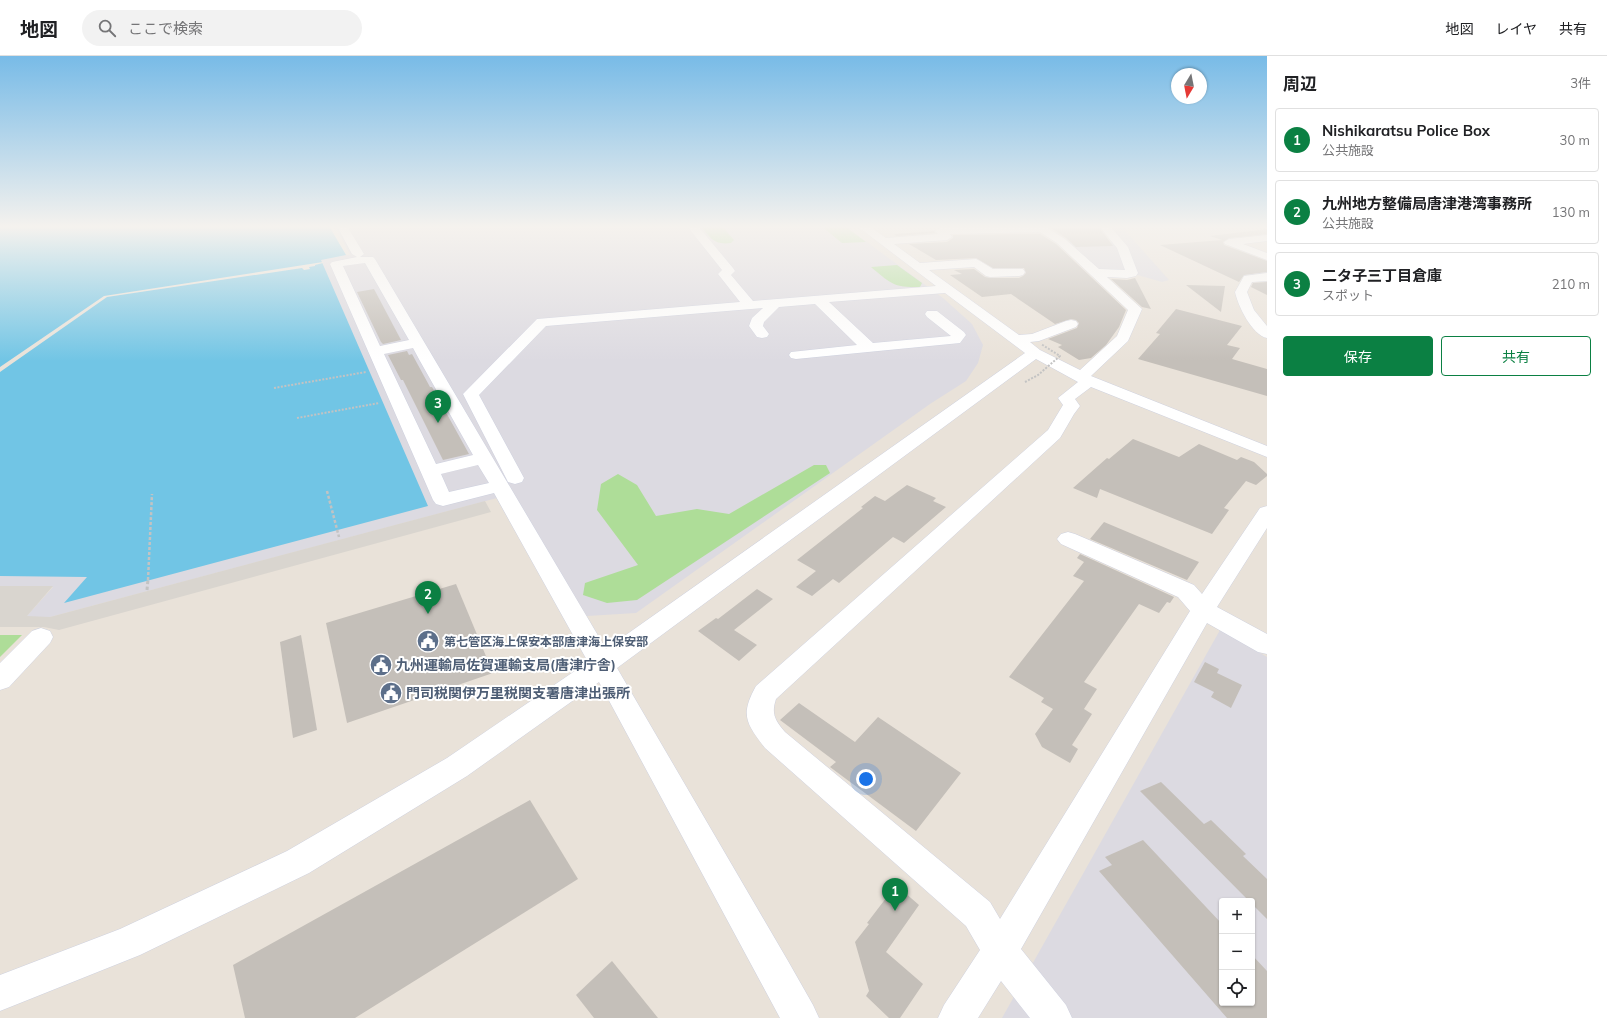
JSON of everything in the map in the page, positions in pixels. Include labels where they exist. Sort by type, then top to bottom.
[{"type":"street","points":[[339,271],[443,500],[499,486]]},
{"type":"street","points":[[376,271],[602,666],[800,1018]]},
{"type":"street","points":[[729,271],[724,274],[749,305]]},
{"type":"street","points":[[923,271],[1031,346],[1085,379],[1267,452]]},
{"type":"street","points":[[988,271],[1019,272]]},
{"type":"street","points":[[1053,1018],[1000,951],[978,914],[775,740],[761,722],[758,707],[765,693],[1054,434],[1061,426],[1067,410],[1072,406],[1066,398],[1123,338],[1135,309],[1094,271]]},
{"type":"street","points":[[1096,273],[1128,274],[1132,273],[1131,271]]},
{"type":"street","points":[[1267,277],[1248,280],[1241,292],[1242,302],[1252,317],[1267,334]]},
{"type":"street","points":[[515,478],[471,394],[542,322],[947,289]]},
{"type":"street","points":[[819,300],[869,348]]},
{"type":"street","points":[[762,334],[756,326],[757,321],[775,303]]},
{"type":"street","points":[[796,355],[955,340],[958,338],[959,335],[932,314]]},
{"type":"street","points":[[0,993],[128,943],[298,862],[457,767],[602,666],[1031,346],[1034,338],[1071,324]]},
{"type":"street","points":[[375,351],[417,343]]},
{"type":"street","points":[[430,471],[483,458]]},
{"type":"street","points":[[957,1018],[1000,951],[1203,610],[1267,512]]},
{"type":"street","points":[[1068,539],[1186,591],[1203,610],[1267,645]]},
{"type":"street","points":[[0,680],[41,637]]},
{"type":"path","points":[[1025,382],[1038,375],[1060,356],[1031,346]]},
{"type":"path","points":[[274,388],[369,371]]},
{"type":"path","points":[[297,418],[382,402]]},
{"type":"path","points":[[327,491],[338,537]]},
{"type":"path","points":[[147,590],[152,494]]},
{"type":"shaded area","points":[[224,271],[906,271],[943,298],[972,324],[983,345],[978,363],[966,381],[930,404],[636,613],[587,616],[512,494],[50,617],[26,617],[53,587],[0,586],[0,367]]},
{"type":"shaded area","points":[[1112,271],[1161,271],[1169,280],[1162,282],[1127,272]]},
{"type":"shaded area","points":[[485,501],[491,512],[59,630],[44,627],[0,627],[0,586],[53,586],[27,616],[50,617]]},
{"type":"shaded area","points":[[1220,630],[1267,657],[1267,1018],[1002,1018]]},
{"type":"green space","points":[[876,271],[905,271],[922,283],[920,287],[904,287],[888,281]]},
{"type":"green space","points":[[814,465],[826,465],[830,473],[637,600],[607,603],[583,595],[585,583],[638,565],[597,510],[601,484],[618,474],[637,485],[656,516],[697,509],[729,514]]},
{"type":"green space","points":[[0,635],[22,635],[0,657]]},
{"type":"water","points":[[0,271],[326,271],[428,506],[64,603],[87,577],[0,576]]},
{"type":"pier","points":[[266,271],[283,271],[107,297],[0,372],[0,367],[104,296]]},
{"type":"building","points":[[956,271],[977,271],[985,277],[990,278],[1019,278],[1026,273],[1025,271],[1085,271],[1126,310],[1119,327],[1106,345],[1091,358],[1079,360],[1058,347],[1062,345],[1048,339],[1077,328],[1079,323],[1076,320],[1071,319],[1055,324],[1011,294],[982,297],[950,275],[962,274]]},
{"type":"building","points":[[1215,271],[1267,271],[1244,275],[1239,282]]},
{"type":"building","points":[[1135,278],[1151,309],[1142,307],[1111,279],[1127,280]]},
{"type":"building","points":[[1267,282],[1267,295],[1251,287],[1253,283]]},
{"type":"building","points":[[1186,285],[1225,286],[1221,312]]},
{"type":"building","points":[[374,289],[401,340],[383,344],[381,342],[357,292]]},
{"type":"building","points":[[1176,309],[1242,326],[1227,345],[1240,348],[1232,359],[1267,369],[1267,396],[1138,359],[1160,334],[1156,333]]},
{"type":"building","points":[[407,351],[409,355],[412,354],[430,387],[432,387],[469,454],[443,460],[403,380],[401,380],[388,355]]},
{"type":"building","points":[[1133,439],[1179,457],[1199,444],[1237,460],[1241,457],[1254,462],[1267,474],[1267,476],[1256,485],[1246,481],[1224,508],[1229,510],[1212,534],[1100,489],[1097,498],[1073,488],[1107,458],[1109,459]]},
{"type":"building","points":[[907,485],[936,498],[933,501],[946,507],[904,543],[893,537],[839,583],[833,579],[812,596],[796,587],[816,571],[797,560],[863,508],[861,507],[875,496],[885,501]]},
{"type":"building","points":[[1104,522],[1199,562],[1187,580],[1090,539]]},
{"type":"building","points":[[1080,554],[1174,597],[1170,603],[1167,602],[1159,613],[1139,604],[1084,682],[1097,689],[1084,709],[1092,714],[1072,745],[1078,749],[1070,763],[1042,747],[1035,734],[1053,709],[1041,702],[1044,698],[1009,677],[1084,581],[1073,576],[1084,562],[1077,558]]},
{"type":"building","points":[[456,584],[493,673],[347,723],[326,623]]},
{"type":"building","points":[[757,589],[773,599],[734,630],[757,645],[739,661],[698,631],[716,618],[718,619]]},
{"type":"building","points":[[301,635],[317,730],[293,738],[280,642]]},
{"type":"building","points":[[1205,662],[1219,669],[1217,673],[1242,685],[1231,708],[1211,697],[1214,692],[1194,682]]},
{"type":"building","points":[[799,703],[855,742],[878,717],[961,773],[916,831],[830,767],[836,762],[780,720]]},
{"type":"building","points":[[1161,782],[1204,824],[1211,820],[1246,854],[1243,856],[1267,879],[1267,919],[1255,907],[1255,898],[1246,898],[1140,791]]},
{"type":"building","points":[[530,800],[578,879],[355,1018],[245,1018],[233,965]]},
{"type":"building","points":[[1143,840],[1219,921],[1219,1006],[1255,1006],[1255,958],[1267,971],[1267,1018],[1227,1018],[1099,871],[1112,865],[1105,857]]},
{"type":"building","points":[[896,885],[919,905],[886,952],[923,984],[900,1018],[889,1018],[866,996],[869,991],[855,942],[869,924],[867,923]]},
{"type":"building","points":[[612,961],[658,1018],[594,1018],[576,995]]},
{"type":"place","name":"二タ子三丁目倉庫","points":[[438,423]]},
{"type":"place","name":"九州地方整備局唐津港湾事務所","points":[[428,614]]},
{"type":"place","name":"第七管区海上保安本部唐津海上保安部","points":[[428,641]]},
{"type":"place","name":"九州運輸局佐賀運輸支局(唐津庁舎)","points":[[381,665]]},
{"type":"place","name":"門司税関伊万里税関支署唐津出張所","points":[[391,693]]},
{"type":"place","name":"Nishikaratsu Police Box","points":[[895,911]]}]
